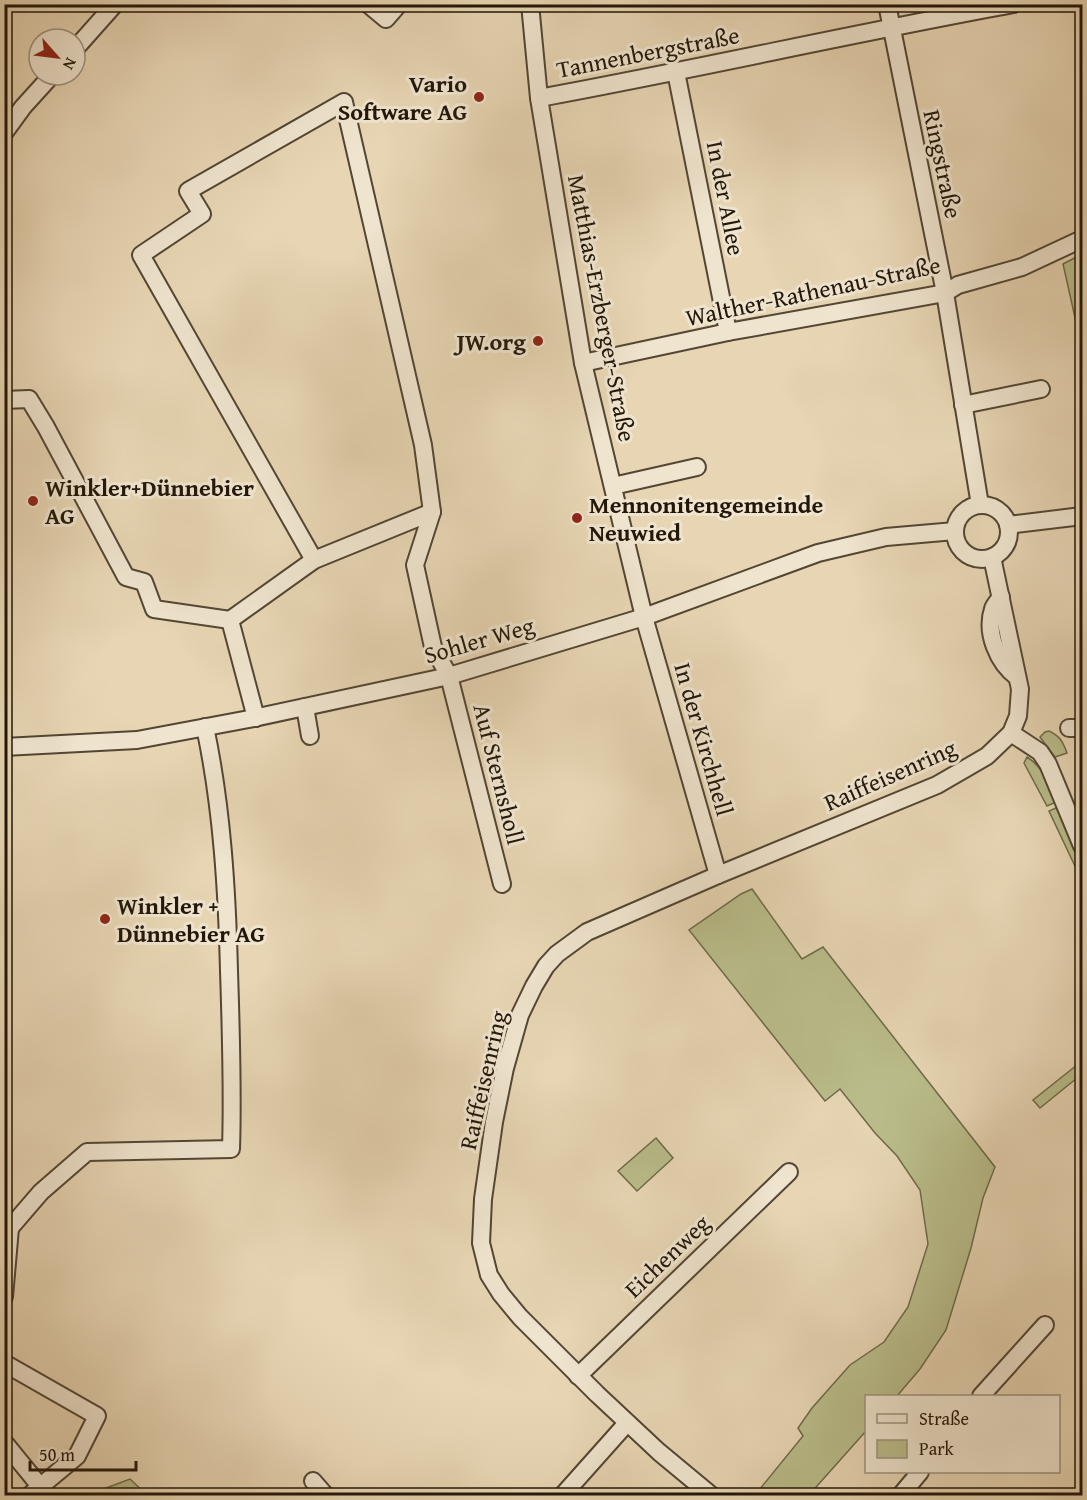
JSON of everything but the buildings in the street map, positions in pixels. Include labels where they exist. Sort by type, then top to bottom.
[{"type":"street","points":[[87,36],[116,4]]},
{"type":"street","points":[[368,4],[386,20],[399,4]]},
{"type":"street","name":"Matthias-Erzberger-Straße","points":[[530,4],[539,98],[583,363],[644,617]]},
{"type":"street","name":"Ringstraße","points":[[887,4],[908,118],[945,293],[980,505]]},
{"type":"street","name":"Tannenbergstraße","points":[[539,98],[1014,4]]},
{"type":"street","name":"In der Allee","points":[[676,72],[728,332]]},
{"type":"street","points":[[4,133],[41,87]]},
{"type":"street","points":[[4,400],[29,399],[126,577],[144,582],[154,609],[231,620],[314,560],[432,512],[423,445],[344,102],[188,191],[202,214],[141,255],[314,560]]},
{"type":"street","name":"Walther-Rathenau-Straße","points":[[583,363],[728,332],[945,293],[958,285],[1022,267],[1083,239]]},
{"type":"street","points":[[963,405],[1041,389]]},
{"type":"street","points":[[613,486],[697,466]]},
{"type":"street","points":[[980,505],[998,510],[1008,525],[1009,535],[1006,544],[1001,552],[992,557],[982,559],[972,557],[963,551],[957,542],[956,525],[963,513],[980,505]]},
{"type":"street","name":"Auf Sternsholl","points":[[432,512],[415,565],[434,647],[449,676],[502,884]]},
{"type":"street","points":[[1008,525],[1083,516]]},
{"type":"street","name":"Sohler Weg","points":[[4,747],[137,740],[256,718],[449,676],[644,617],[818,552],[886,537],[955,531]]},
{"type":"street","name":"Raiffeisenring","points":[[712,1496],[627,1423],[578,1376],[501,1294],[489,1275],[481,1243],[483,1199],[494,1122],[505,1068],[525,1005],[546,966],[587,932],[718,874],[937,785],[987,756],[1011,733],[1018,716],[1020,689],[992,557]]},
{"type":"street","name":"In der Kirchhell","points":[[644,617],[718,874]]},
{"type":"street","points":[[231,620],[256,718]]},
{"type":"street","points":[[305,707],[310,736]]},
{"type":"street","points":[[4,1297],[7,1228],[41,1192],[87,1152],[231,1149],[233,1090],[227,898],[212,759],[205,727]]},
{"type":"street","points":[[1011,733],[1040,752],[1048,764],[1083,846]]},
{"type":"street","name":"Eichenweg","points":[[578,1376],[789,1172]]},
{"type":"street","points":[[982,1395],[1045,1324]]},
{"type":"street","points":[[4,1363],[97,1416],[77,1456],[39,1492],[4,1442]]},
{"type":"street","points":[[562,1496],[627,1423]]},
{"type":"street","points":[[900,1496],[919,1473]]},
{"type":"street","points":[[313,1481],[326,1496]]},
{"type":"green space","points":[[1082,254],[1082,349],[1063,264]]},
{"type":"green space","points":[[1049,731],[1061,740],[1067,753],[1055,757],[1040,737]]},
{"type":"green space","points":[[1027,757],[1042,771],[1056,802],[1047,806],[1024,763]]},
{"type":"green space","points":[[1058,807],[1082,862],[1082,881],[1049,811]]},
{"type":"green space","points":[[752,889],[802,959],[823,947],[995,1167],[983,1198],[971,1248],[946,1330],[920,1369],[898,1395],[865,1395],[865,1432],[809,1495],[755,1495],[803,1436],[798,1428],[812,1408],[850,1365],[884,1342],[908,1307],[928,1244],[920,1190],[897,1156],[875,1133],[840,1089],[825,1101],[689,930],[741,894]]},
{"type":"green space","points":[[1082,1061],[1082,1074],[1040,1108],[1033,1100]]},
{"type":"green space","points":[[656,1138],[673,1158],[637,1191],[618,1171]]},
{"type":"green space","points":[[130,1479],[147,1495],[87,1495]]},
{"type":"place","name":"Vario Software AG","points":[[479,97]]},
{"type":"place","name":"JW.org","points":[[538,341]]},
{"type":"place","name":"Winkler+Dünnebier AG","points":[[33,501]]},
{"type":"place","name":"Mennonitengemeinde Neuwied","points":[[577,518]]},
{"type":"place","name":"Winkler + Dünnebier AG","points":[[105,919]]}]
